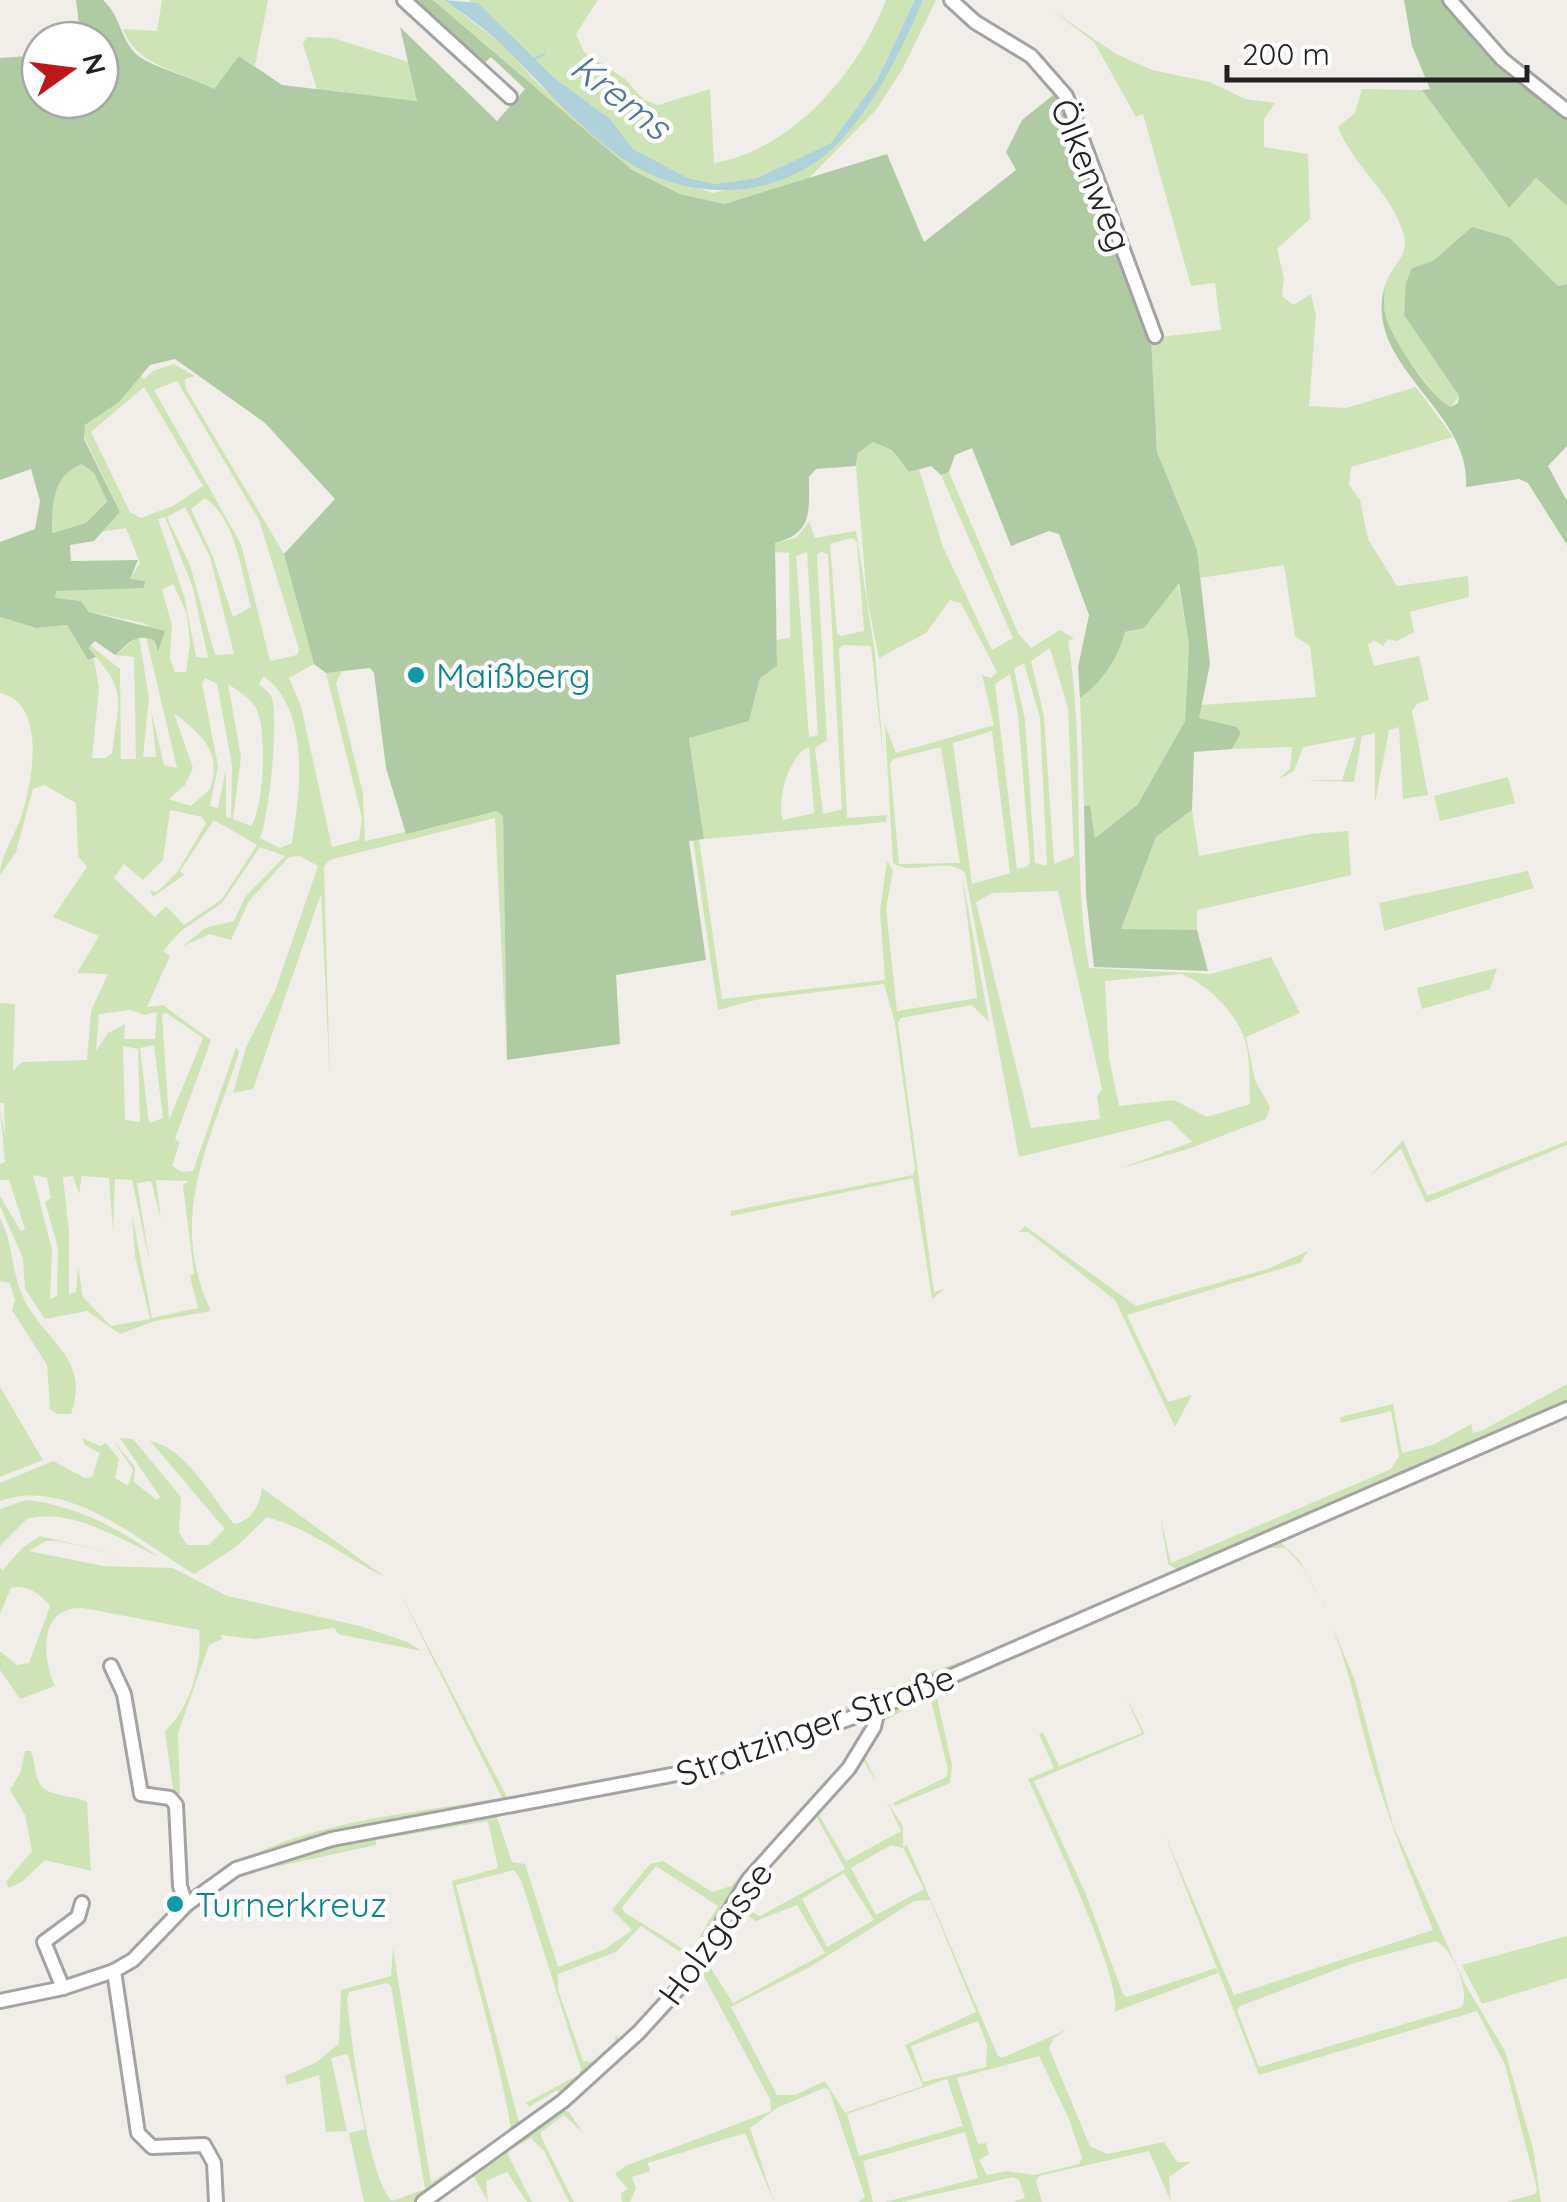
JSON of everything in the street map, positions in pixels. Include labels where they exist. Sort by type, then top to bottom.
[{"type":"street","points":[[404,0],[510,98]]},
{"type":"street","name":"Ölkenweg","points":[[952,0],[975,22],[1031,56],[1066,96],[1155,336]]},
{"type":"street","points":[[1450,0],[1502,58],[1567,112]]},
{"type":"street","name":"Stratzinger Straße","points":[[0,2001],[114,1972],[132,1960],[186,1905],[236,1869],[332,1839],[684,1775],[878,1708],[1567,1409]]},
{"type":"street","points":[[112,1666],[124,1694],[141,1794],[170,1798],[176,1805],[180,1886],[186,1905]]},
{"type":"street","name":"Holzgasse","points":[[423,2202],[564,2101],[676,1991],[749,1878],[849,1768],[874,1726],[878,1708]]},
{"type":"street","points":[[63,1988],[44,1942],[78,1917],[82,1903]]},
{"type":"street","points":[[114,1972],[138,2133],[152,2146],[204,2145],[214,2163],[216,2202]]},
{"type":"green space","points":[[76,0],[103,0],[117,20],[78,20]]},
{"type":"green space","points":[[162,0],[268,0],[255,66],[239,56],[214,89],[149,60],[129,42],[123,29],[157,31]]},
{"type":"green space","points":[[411,0],[433,0],[632,170],[680,194],[724,204],[887,154],[924,242],[1016,170],[1006,152],[1022,120],[1057,92],[1151,338],[1157,452],[1197,549],[1210,664],[1199,718],[1237,727],[1241,733],[1232,749],[1194,752],[1192,810],[1156,837],[1121,929],[1197,930],[1208,971],[1094,967],[1086,896],[1084,806],[1090,805],[1095,838],[1138,804],[1185,721],[1189,645],[1179,583],[1144,628],[1125,632],[1108,669],[1080,698],[1078,667],[1089,615],[1059,534],[1049,531],[1011,546],[972,448],[955,455],[949,472],[941,475],[931,466],[909,472],[892,450],[873,442],[858,453],[856,466],[816,469],[809,477],[808,511],[802,527],[775,543],[777,666],[760,678],[749,721],[689,738],[704,839],[689,841],[706,960],[616,975],[620,1044],[507,1060],[503,816],[497,811],[406,834],[386,768],[374,673],[370,668],[326,673],[314,664],[284,554],[335,499],[265,423],[175,359],[150,365],[119,402],[85,425],[84,439],[120,512],[94,541],[70,545],[71,561],[138,560],[130,579],[145,581],[144,588],[56,591],[55,598],[81,601],[89,612],[165,631],[158,651],[154,640],[147,638],[133,640],[115,655],[95,641],[88,648],[96,657],[88,660],[67,625],[36,628],[0,617],[0,542],[35,529],[40,501],[31,469],[0,480],[0,58],[20,56],[20,120],[120,120],[120,27],[141,58],[214,89],[239,56],[282,85],[417,101],[400,27],[497,121],[525,89],[491,57],[481,66]],"holes":[[[82,464],[94,473],[107,501],[86,523],[52,533],[56,492],[72,469]]]},
{"type":"green space","points":[[433,0],[444,0],[502,44],[539,85],[632,164],[712,193],[785,176],[844,136],[923,0],[936,0],[903,68],[876,110],[808,179],[724,204],[680,194],[632,170]]},
{"type":"green space","points":[[469,0],[598,0],[576,34],[584,52],[625,79],[644,100],[658,105],[710,89],[714,163],[743,155],[796,125],[819,104],[859,54],[886,0],[915,0],[877,80],[831,143],[757,178],[715,184],[688,178],[633,149],[610,119],[552,76]]},
{"type":"green space","points":[[1404,0],[1446,0],[1567,116],[1567,206],[1536,178],[1509,208],[1422,90],[1430,89],[1412,46]]},
{"type":"green space","points":[[1049,8],[1116,54],[1152,70],[1210,82],[1245,99],[1275,103],[1264,119],[1264,147],[1308,154],[1310,219],[1277,249],[1284,278],[1282,296],[1293,305],[1311,294],[1316,316],[1309,406],[1346,408],[1416,387],[1453,437],[1351,467],[1349,485],[1360,500],[1368,539],[1397,586],[1468,576],[1469,597],[1410,612],[1414,632],[1397,641],[1388,639],[1383,646],[1374,640],[1368,645],[1374,666],[1419,656],[1429,700],[1418,703],[1412,711],[1428,795],[1403,799],[1399,727],[1389,730],[1375,803],[1375,733],[1362,736],[1354,782],[1303,780],[1342,780],[1356,737],[1303,747],[1294,771],[1278,780],[1290,768],[1292,747],[1232,749],[1241,733],[1237,727],[1198,718],[1201,705],[1316,697],[1310,646],[1295,636],[1284,565],[1200,578],[1197,549],[1157,452],[1151,338],[1221,330],[1215,283],[1191,286],[1143,114],[1136,117],[1094,42]]},
{"type":"green space","points":[[307,37],[333,38],[409,62],[418,101],[317,90],[303,44]]},
{"type":"green space","points":[[1362,89],[1422,90],[1508,207],[1536,178],[1567,206],[1567,284],[1558,286],[1510,238],[1404,315],[1459,396],[1451,407],[1442,403],[1399,346],[1385,313],[1383,296],[1387,280],[1403,253],[1403,232],[1338,127],[1355,113]]},
{"type":"green space","points":[[1472,227],[1510,238],[1558,286],[1567,284],[1567,446],[1548,466],[1567,501],[1567,545],[1528,483],[1519,479],[1466,487],[1463,459],[1452,434],[1388,340],[1382,314],[1385,285],[1386,317],[1404,353],[1443,401],[1451,407],[1458,403],[1459,396],[1404,315],[1406,283],[1412,268],[1433,261]]},
{"type":"green space","points":[[174,364],[195,376],[185,379],[186,389],[284,554],[314,664],[289,678],[301,706],[332,847],[359,840],[362,818],[326,673],[342,671],[336,683],[363,794],[365,841],[497,811],[503,815],[507,1060],[495,818],[330,860],[324,866],[330,1081],[321,894],[253,1089],[233,1093],[246,1047],[275,991],[318,866],[300,856],[289,857],[249,901],[231,940],[210,934],[183,946],[205,928],[234,921],[245,897],[285,856],[260,847],[222,903],[181,931],[163,951],[170,956],[147,1007],[163,1005],[211,1040],[175,1139],[180,1142],[172,1166],[182,1172],[193,1171],[236,1047],[239,1052],[206,1149],[193,1211],[192,1243],[198,1276],[211,1311],[155,1321],[120,1334],[87,1311],[45,1319],[25,1289],[23,1258],[0,1206],[0,1196],[21,1231],[25,1229],[9,1180],[0,1180],[0,1164],[5,1162],[0,1109],[5,1136],[4,1103],[0,1103],[0,1003],[15,1004],[13,1071],[22,1062],[87,1060],[91,1011],[108,974],[77,973],[99,936],[53,917],[87,867],[78,856],[76,803],[44,785],[33,789],[16,852],[0,875],[25,802],[33,746],[25,712],[15,700],[0,693],[0,617],[36,628],[67,625],[88,660],[94,659],[99,688],[92,758],[105,758],[112,753],[118,695],[109,674],[87,648],[90,645],[120,669],[121,759],[136,759],[134,657],[115,655],[139,636],[149,699],[143,757],[156,757],[151,710],[164,765],[177,768],[146,637],[154,640],[156,650],[157,633],[143,623],[89,612],[81,601],[55,599],[55,591],[130,579],[140,563],[126,528],[101,532],[120,512],[82,432],[90,419],[119,402],[139,375],[144,379],[153,371]],"holes":[[[177,381],[259,520],[299,649],[297,655],[270,661],[241,544],[154,390]],[[144,387],[203,486],[173,506],[141,518],[130,512],[91,432]],[[205,498],[224,519],[241,564],[251,607],[233,617],[213,557],[191,509]],[[185,507],[210,557],[234,654],[215,655],[190,565],[167,517]],[[165,517],[193,588],[208,658],[196,657],[185,599],[158,519]],[[173,584],[187,614],[190,644],[186,672],[175,672],[170,658],[172,625],[162,590]],[[264,676],[279,691],[289,710],[299,754],[292,843],[280,848],[260,838],[274,743],[271,696],[259,684]],[[205,678],[217,684],[232,765],[231,818],[226,817],[226,769],[218,808],[210,806],[218,766],[202,684]],[[228,684],[252,702],[260,721],[261,787],[251,826],[233,819],[241,757]],[[174,713],[207,744],[214,764],[210,789],[191,806],[169,799],[185,785],[193,768]],[[170,810],[202,817],[206,823],[178,871],[157,892],[150,891],[153,897],[184,875],[180,871],[214,820],[257,845],[222,899],[184,925],[166,906],[155,917],[114,878],[124,864],[143,880],[163,860]],[[157,1012],[155,1039],[124,1039],[125,1024],[108,1033],[96,1051],[99,1014]],[[162,1014],[203,1038],[169,1120]],[[154,1045],[163,1118],[149,1123],[140,1048]],[[123,1046],[138,1049],[140,1122],[125,1120]],[[33,1175],[47,1178],[51,1198],[45,1202],[58,1248],[57,1296],[50,1299],[52,1250]],[[73,1176],[79,1194],[82,1176],[109,1178],[113,1232],[115,1179],[132,1180],[150,1264],[137,1183],[151,1181],[161,1220],[156,1180],[189,1181],[183,1185],[194,1274],[190,1276],[198,1308],[152,1318],[132,1214],[135,1256],[150,1319],[111,1326],[83,1297],[78,1267],[76,1292],[69,1294],[69,1232],[63,1177]]]},
{"type":"green space","points":[[873,442],[892,450],[909,472],[919,469],[943,547],[992,650],[1013,638],[941,475],[949,472],[1018,633],[1031,648],[1060,630],[1074,638],[1068,641],[1089,968],[1211,974],[1271,957],[1300,1013],[1246,1037],[1255,1080],[1270,1107],[1266,1119],[1185,1150],[1118,1169],[1192,1142],[1170,1120],[1019,1157],[965,873],[949,866],[910,868],[893,863],[885,725],[896,753],[994,725],[982,675],[991,678],[997,672],[961,603],[950,600],[926,633],[879,658],[867,599],[858,453]],"holes":[[[1050,648],[1068,708],[1074,856],[1054,864],[1044,716],[1031,661]],[[1024,663],[1040,718],[1047,866],[1035,863],[1025,720],[1014,669]],[[1010,674],[1018,714],[1030,862],[1017,869],[995,684]],[[992,731],[1010,873],[972,884],[953,743]],[[941,747],[960,863],[899,864],[890,764],[893,759]],[[1058,891],[1102,1089],[1097,1096],[1100,1119],[1031,1128],[976,902],[992,893]],[[1181,974],[1201,984],[1236,1020],[1248,1056],[1250,1104],[1207,1117],[1174,1100],[1119,1106],[1109,1058],[1105,981]]]},
{"type":"green space","points":[[82,464],[94,473],[107,500],[86,523],[51,533],[59,483]]},
{"type":"green space","points":[[809,522],[815,538],[856,531],[875,654],[884,764],[871,646],[843,645],[839,649],[847,818],[887,815],[886,822],[704,839],[689,737],[749,721],[760,677],[777,666],[776,640],[790,638],[789,553],[775,552],[775,543],[796,538]],"holes":[[[852,538],[857,542],[864,631],[841,636],[837,633],[830,544]],[[822,551],[828,555],[842,809],[823,814],[815,748],[827,740],[817,555]],[[807,552],[818,735],[809,737],[796,556]],[[809,747],[814,813],[783,820],[781,801],[786,779]]]},
{"type":"green space","points":[[1178,582],[1189,645],[1185,721],[1138,804],[1095,838],[1090,805],[1084,806],[1080,698],[1108,669],[1125,632],[1144,628]]},
{"type":"green space","points":[[1508,777],[1515,803],[1440,821],[1434,796]]},
{"type":"green space","points":[[1192,810],[1199,856],[1310,834],[1348,831],[1351,875],[1197,910],[1197,930],[1120,930],[1156,837]]},
{"type":"green space","points":[[699,839],[722,999],[885,980],[880,911],[887,861],[893,870],[886,909],[897,1011],[977,998],[962,875],[989,1022],[972,1005],[901,1018],[898,1023],[934,1292],[945,1289],[932,1299],[913,1178],[731,1216],[731,1211],[913,1175],[915,1169],[895,1023],[884,984],[759,999],[718,1010],[693,840]]},
{"type":"green space","points":[[1528,871],[1534,888],[1384,931],[1379,903]]},
{"type":"green space","points":[[1497,968],[1490,989],[1422,1009],[1417,988]]},
{"type":"green space","points":[[1403,1140],[1427,1196],[1567,1141],[1567,1145],[1426,1203],[1401,1149],[1370,1176]]},
{"type":"green space","points":[[0,1218],[29,1309],[61,1349],[75,1377],[71,1414],[57,1414],[50,1409],[47,1365],[12,1310],[15,1301],[10,1283],[0,1281]]},
{"type":"green space","points":[[1025,1226],[1136,1306],[1267,1269],[1308,1251],[1300,1263],[1127,1315],[1168,1402],[1192,1395],[1175,1427],[1115,1300],[1028,1232],[1019,1232]]},
{"type":"green space","points":[[1567,1384],[1567,1404],[1177,1570],[1168,1564],[1160,1515],[1171,1563],[1391,1469],[1399,1456],[1391,1411],[1341,1423],[1340,1417],[1393,1404],[1402,1453],[1433,1445],[1471,1424],[1473,1433],[1481,1431]]},
{"type":"green space","points":[[0,1387],[43,1460],[0,1477]]},
{"type":"green space","points":[[82,1438],[100,1446],[106,1443],[119,1459],[115,1478],[128,1486],[133,1470],[113,1440],[135,1467],[134,1482],[157,1500],[160,1497],[120,1438],[133,1439],[181,1497],[179,1532],[187,1545],[209,1545],[225,1529],[150,1441],[163,1445],[186,1463],[234,1524],[246,1520],[254,1511],[262,1488],[385,1577],[313,1536],[267,1517],[236,1547],[194,1574],[127,1530],[77,1505],[51,1497],[0,1501],[0,1483],[53,1461],[85,1478],[92,1477],[100,1453],[85,1445]]},
{"type":"green space","points":[[26,1500],[96,1520],[158,1557],[112,1534],[60,1517],[27,1519],[0,1546],[0,1509]]},
{"type":"green space","points":[[40,1536],[134,1558],[58,1541],[46,1541],[29,1551],[103,1566],[173,1568],[227,1596],[360,1626],[408,1642],[421,1651],[338,1634],[334,1628],[255,1639],[221,1635],[222,1639],[209,1645],[178,1733],[180,1794],[170,1794],[173,1789],[165,1731],[174,1722],[193,1684],[199,1630],[83,1608],[68,1610],[58,1615],[47,1636],[48,1662],[55,1686],[20,1699],[0,1670],[0,1651],[17,1665],[29,1663],[50,1606],[33,1591],[11,1588],[0,1614],[0,1568],[3,1570],[22,1548]]},
{"type":"green space","points":[[1277,1539],[1299,1560],[1315,1588],[1285,1548],[1270,1548],[1093,1618]]},
{"type":"green space","points":[[398,1589],[507,1797],[683,1767],[761,1742],[916,1677],[994,1650],[875,1704],[718,1763],[504,1802]]},
{"type":"green space","points":[[1320,1598],[1323,1603],[1355,1681],[1393,1825],[1465,1984],[1505,2051],[1533,2148],[1541,2202],[1506,2202],[1535,2194],[1537,2189],[1505,2065],[1477,2011],[1259,2075],[1164,1833],[1234,1995],[1433,1930],[1383,1799],[1332,1625]],"holes":[[[1436,1941],[1462,1981],[1462,2007],[1259,2067],[1237,2010],[1240,2006],[1354,1963]]]},
{"type":"green space","points":[[1085,1625],[936,1694],[952,1765],[950,1783],[895,1806],[893,1803],[946,1777],[948,1770],[930,1696],[880,1723],[889,1711]]},
{"type":"green space","points":[[1125,1695],[1145,1734],[1034,1781],[1085,1892],[1123,1994],[1127,1997],[1216,1968],[1218,1973],[1114,2012],[1115,1996],[1096,1936],[1028,1779],[1054,1768],[1039,1734],[1043,1732],[1059,1766],[1142,1733]]},
{"type":"green space","points":[[865,1717],[872,1718],[721,1773],[497,1817],[512,1862],[525,1864],[558,1967],[605,1949],[632,1930],[612,1910],[650,1864],[663,1861],[712,1892],[731,1886],[810,1803],[747,1877],[695,1962],[641,1926],[616,1952],[558,1974],[558,1990],[583,2061],[593,2062],[615,2041],[616,2034],[622,2044],[563,2098],[557,2090],[529,2107],[526,2103],[578,2075],[581,2069],[521,1880],[514,1870],[456,1885],[521,2130],[446,2187],[416,2202],[364,2202],[349,2133],[365,2129],[348,2054],[331,2058],[347,2131],[326,2132],[319,2075],[287,2085],[285,2076],[315,2063],[339,2044],[341,1990],[391,1976],[393,1948],[431,2183],[511,2129],[452,1881],[498,1868],[488,1821],[376,1840],[376,1845],[265,1869],[263,1864],[333,1843],[685,1779]],"holes":[[[656,1866],[718,1906],[690,1953],[624,1912],[622,1907]],[[387,1983],[391,1986],[425,2189],[392,2201],[383,2186],[368,2136],[347,1999],[349,1992]]]},
{"type":"green space","points":[[25,1751],[31,1751],[44,1788],[87,1802],[91,1871],[45,1860],[23,1881],[9,1888],[6,1882],[32,1851],[25,1815],[10,1790],[21,1771]]},
{"type":"green space","points":[[863,1753],[877,1784],[862,1758],[818,1813],[846,1861],[901,1831],[886,1800],[903,1826],[903,1847],[907,1845],[998,2056],[1002,2058],[1068,2029],[1054,2038],[1049,2048],[1090,2146],[1107,2154],[1164,2142],[1177,2162],[1191,2162],[1169,2177],[1171,2202],[1149,2151],[1039,2176],[1036,2181],[1042,2202],[1012,2202],[1025,2198],[1019,2180],[1013,2177],[901,2202],[885,2202],[978,2178],[965,2132],[863,2161],[873,2202],[859,2202],[865,2197],[829,2090],[824,2088],[777,2108],[750,2128],[774,2202],[745,2133],[648,2163],[650,2171],[632,2177],[636,2188],[630,2202],[622,2202],[621,2193],[628,2189],[615,2174],[625,2166],[771,2111],[770,2099],[702,1973],[705,1959],[733,2003],[825,1953],[797,1905],[756,1921],[732,1906]],"holes":[[[816,1816],[845,1869],[760,1916],[740,1902]],[[891,1845],[903,1848],[924,1889],[876,1915],[851,1868]],[[844,1873],[874,1920],[827,1947],[802,1899]],[[930,1900],[976,2012],[905,2045],[923,2086],[845,2113],[825,2081],[795,2095],[777,2095],[731,2007],[810,1967],[914,1901]],[[978,2021],[987,2045],[986,2067],[923,2082],[911,2046]],[[1039,2056],[1069,2119],[1082,2158],[1079,2164],[1034,2175],[1007,2171],[987,2175],[979,2160],[989,2154],[986,2143],[978,2144],[957,2078]],[[947,2079],[963,2126],[859,2156],[847,2114]]]},
{"type":"green space","points":[[494,1799],[491,1804],[331,1834],[235,1864],[264,1849],[328,1828]]},
{"type":"green space","points":[[1567,1936],[1567,1978],[1482,2004],[1462,1965]]},
{"type":"green space","points":[[558,2109],[569,2112],[583,2133],[564,2115],[541,2132],[541,2137],[574,2202],[569,2202],[544,2151],[531,2138],[509,2150],[508,2155],[532,2202],[527,2202],[507,2172],[486,2181],[488,2202],[472,2173]]},
{"type":"water","name":"Krems","points":[[444,0],[478,3],[552,76],[610,119],[633,149],[688,178],[715,184],[757,178],[831,143],[877,80],[915,0],[923,0],[878,90],[843,138],[797,173],[743,189],[715,190],[659,178],[615,153],[497,40]]},
{"type":"waterway","points":[[532,60],[544,54]]},
{"type":"place","name":"Maißberg","points":[[416,675]]},
{"type":"place","name":"Turnerkreuz","points":[[175,1904]]}]
